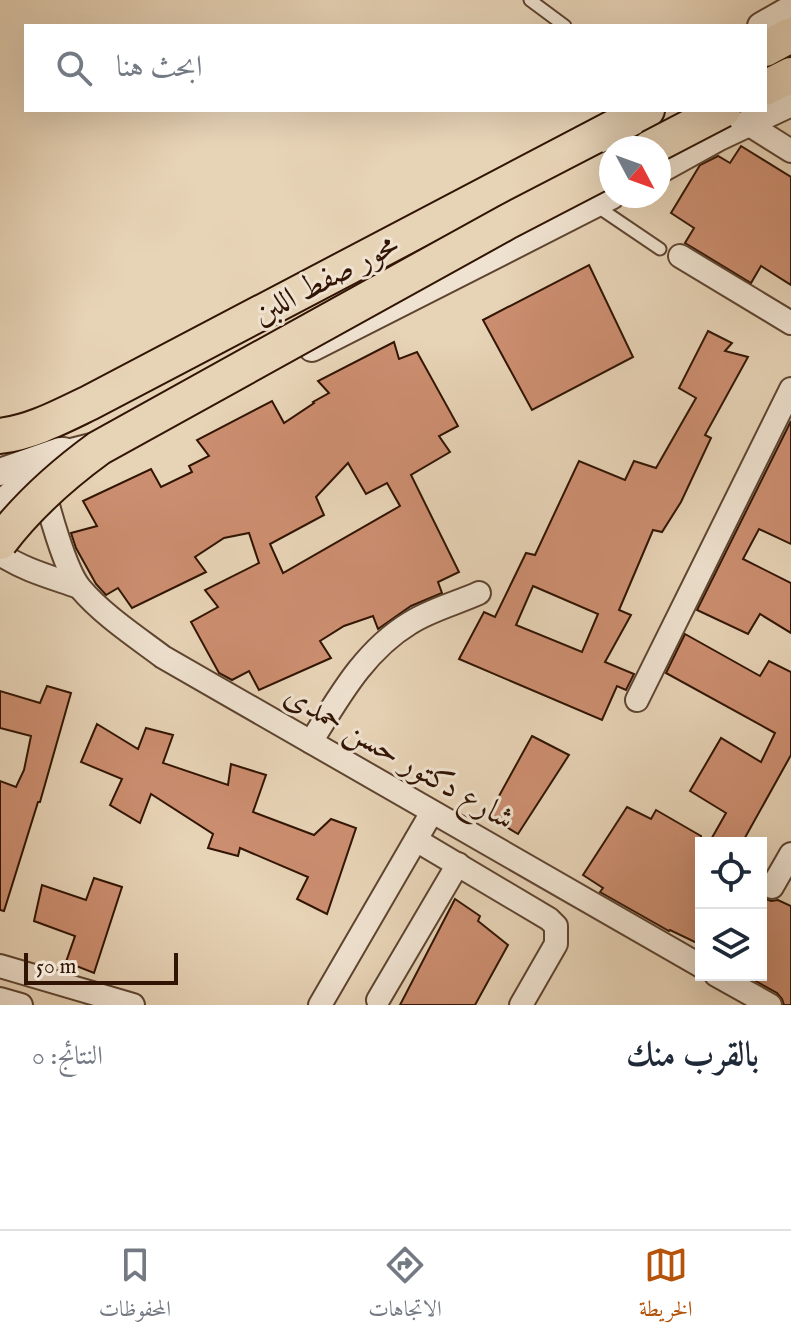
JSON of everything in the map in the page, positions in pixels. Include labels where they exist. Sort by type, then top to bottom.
[{"type":"main road","points":[[767,48],[791,35]]},
{"type":"main road","points":[[767,87],[791,75]]},
{"type":"main road","name":"محور صفط اللبن","points":[[7,437],[89,403],[643,112]]},
{"type":"main road","points":[[671,140],[720,123]]},
{"type":"main road","name":"محور صفط اللبن","points":[[0,542],[34,502],[99,448],[599,174]]},
{"type":"street","points":[[765,24],[791,9]]},
{"type":"street","points":[[767,110],[791,103]]},
{"type":"street","points":[[671,161],[720,123],[759,112]]},
{"type":"street","points":[[720,123],[791,151]]},
{"type":"street","points":[[0,472],[60,451],[67,453],[119,441],[154,428],[599,202]]},
{"type":"street","points":[[670,252],[791,323]]},
{"type":"street","points":[[637,700],[791,389]]},
{"type":"street","points":[[0,505],[67,453]]},
{"type":"street","name":"شارع دكتور حسن حمدى","points":[[40,473],[60,544],[79,587],[116,621],[163,657],[695,963]]},
{"type":"street","name":"شارع دكتور حسن حمدى","points":[[0,554],[34,572],[79,587]]},
{"type":"street","points":[[311,742],[356,670],[381,643],[411,621],[479,593]]},
{"type":"street","points":[[320,1005],[432,812]]},
{"type":"street","points":[[416,840],[556,926],[556,944],[521,1005]]},
{"type":"street","points":[[772,887],[791,854]]},
{"type":"street","points":[[378,1000],[458,864]]},
{"type":"street","points":[[0,966],[133,1005]]},
{"type":"street","points":[[727,981],[770,1005]]},
{"type":"street","points":[[0,999],[21,1005]]},
{"type":"lane","points":[[530,0],[562,24]]},
{"type":"lane","points":[[613,208],[670,252]]},
{"type":"building","points":[[741,146],[791,177],[791,285],[761,266],[751,283],[685,243],[694,228],[671,213],[700,165],[718,156],[730,163]]},
{"type":"building","points":[[589,265],[633,357],[532,410],[483,320]]},
{"type":"building","points":[[708,331],[732,343],[725,351],[748,357],[705,435],[711,438],[681,502],[662,532],[653,530],[619,610],[631,615],[605,662],[634,674],[626,690],[617,686],[602,720],[459,659],[484,612],[495,617],[526,553],[535,555],[579,461],[625,480],[634,461],[656,468],[696,398],[679,388]],"holes":[[[533,586],[598,614],[582,652],[516,625]]]},
{"type":"building","points":[[394,342],[399,359],[417,352],[458,426],[439,436],[450,452],[411,475],[459,572],[438,582],[442,593],[411,606],[378,629],[373,616],[344,626],[320,641],[331,658],[259,690],[249,671],[232,680],[219,673],[191,622],[218,607],[205,590],[259,563],[249,533],[224,538],[195,557],[206,572],[132,608],[118,588],[106,595],[96,584],[71,533],[97,526],[83,501],[151,469],[161,487],[192,472],[189,466],[209,456],[197,440],[272,401],[284,423],[329,393],[318,381]],"holes":[[[348,463],[366,494],[387,483],[400,506],[283,573],[270,544],[324,515],[316,497]]]},
{"type":"building","points":[[791,421],[791,544],[759,529],[743,559],[791,583],[791,633],[760,614],[748,634],[697,610]]},
{"type":"building","points":[[685,634],[760,676],[769,661],[791,672],[791,755],[745,837],[712,837],[726,813],[690,791],[721,738],[761,762],[775,733],[666,673]]},
{"type":"building","points":[[47,686],[71,693],[4,911],[0,910],[0,781],[16,787],[24,770],[31,736],[0,728],[0,691],[40,703]]},
{"type":"building","points":[[97,724],[138,749],[146,728],[173,735],[163,763],[228,785],[231,764],[266,775],[253,812],[314,835],[331,819],[356,828],[327,914],[297,899],[308,877],[240,848],[238,856],[208,848],[213,834],[151,794],[140,823],[110,805],[122,779],[81,762]]},
{"type":"building","points":[[532,736],[569,755],[518,834],[488,816]]},
{"type":"building","points":[[627,807],[651,819],[656,810],[701,836],[695,837],[695,942],[600,892],[603,888],[583,875]]},
{"type":"building","points":[[94,878],[122,887],[94,973],[66,962],[75,936],[34,921],[42,885],[86,900]]},
{"type":"building","points":[[455,899],[480,916],[478,921],[508,945],[475,1005],[400,1005]]},
{"type":"building","points":[[767,899],[791,906],[791,1005],[784,1005],[777,993],[756,981],[767,981]]}]
